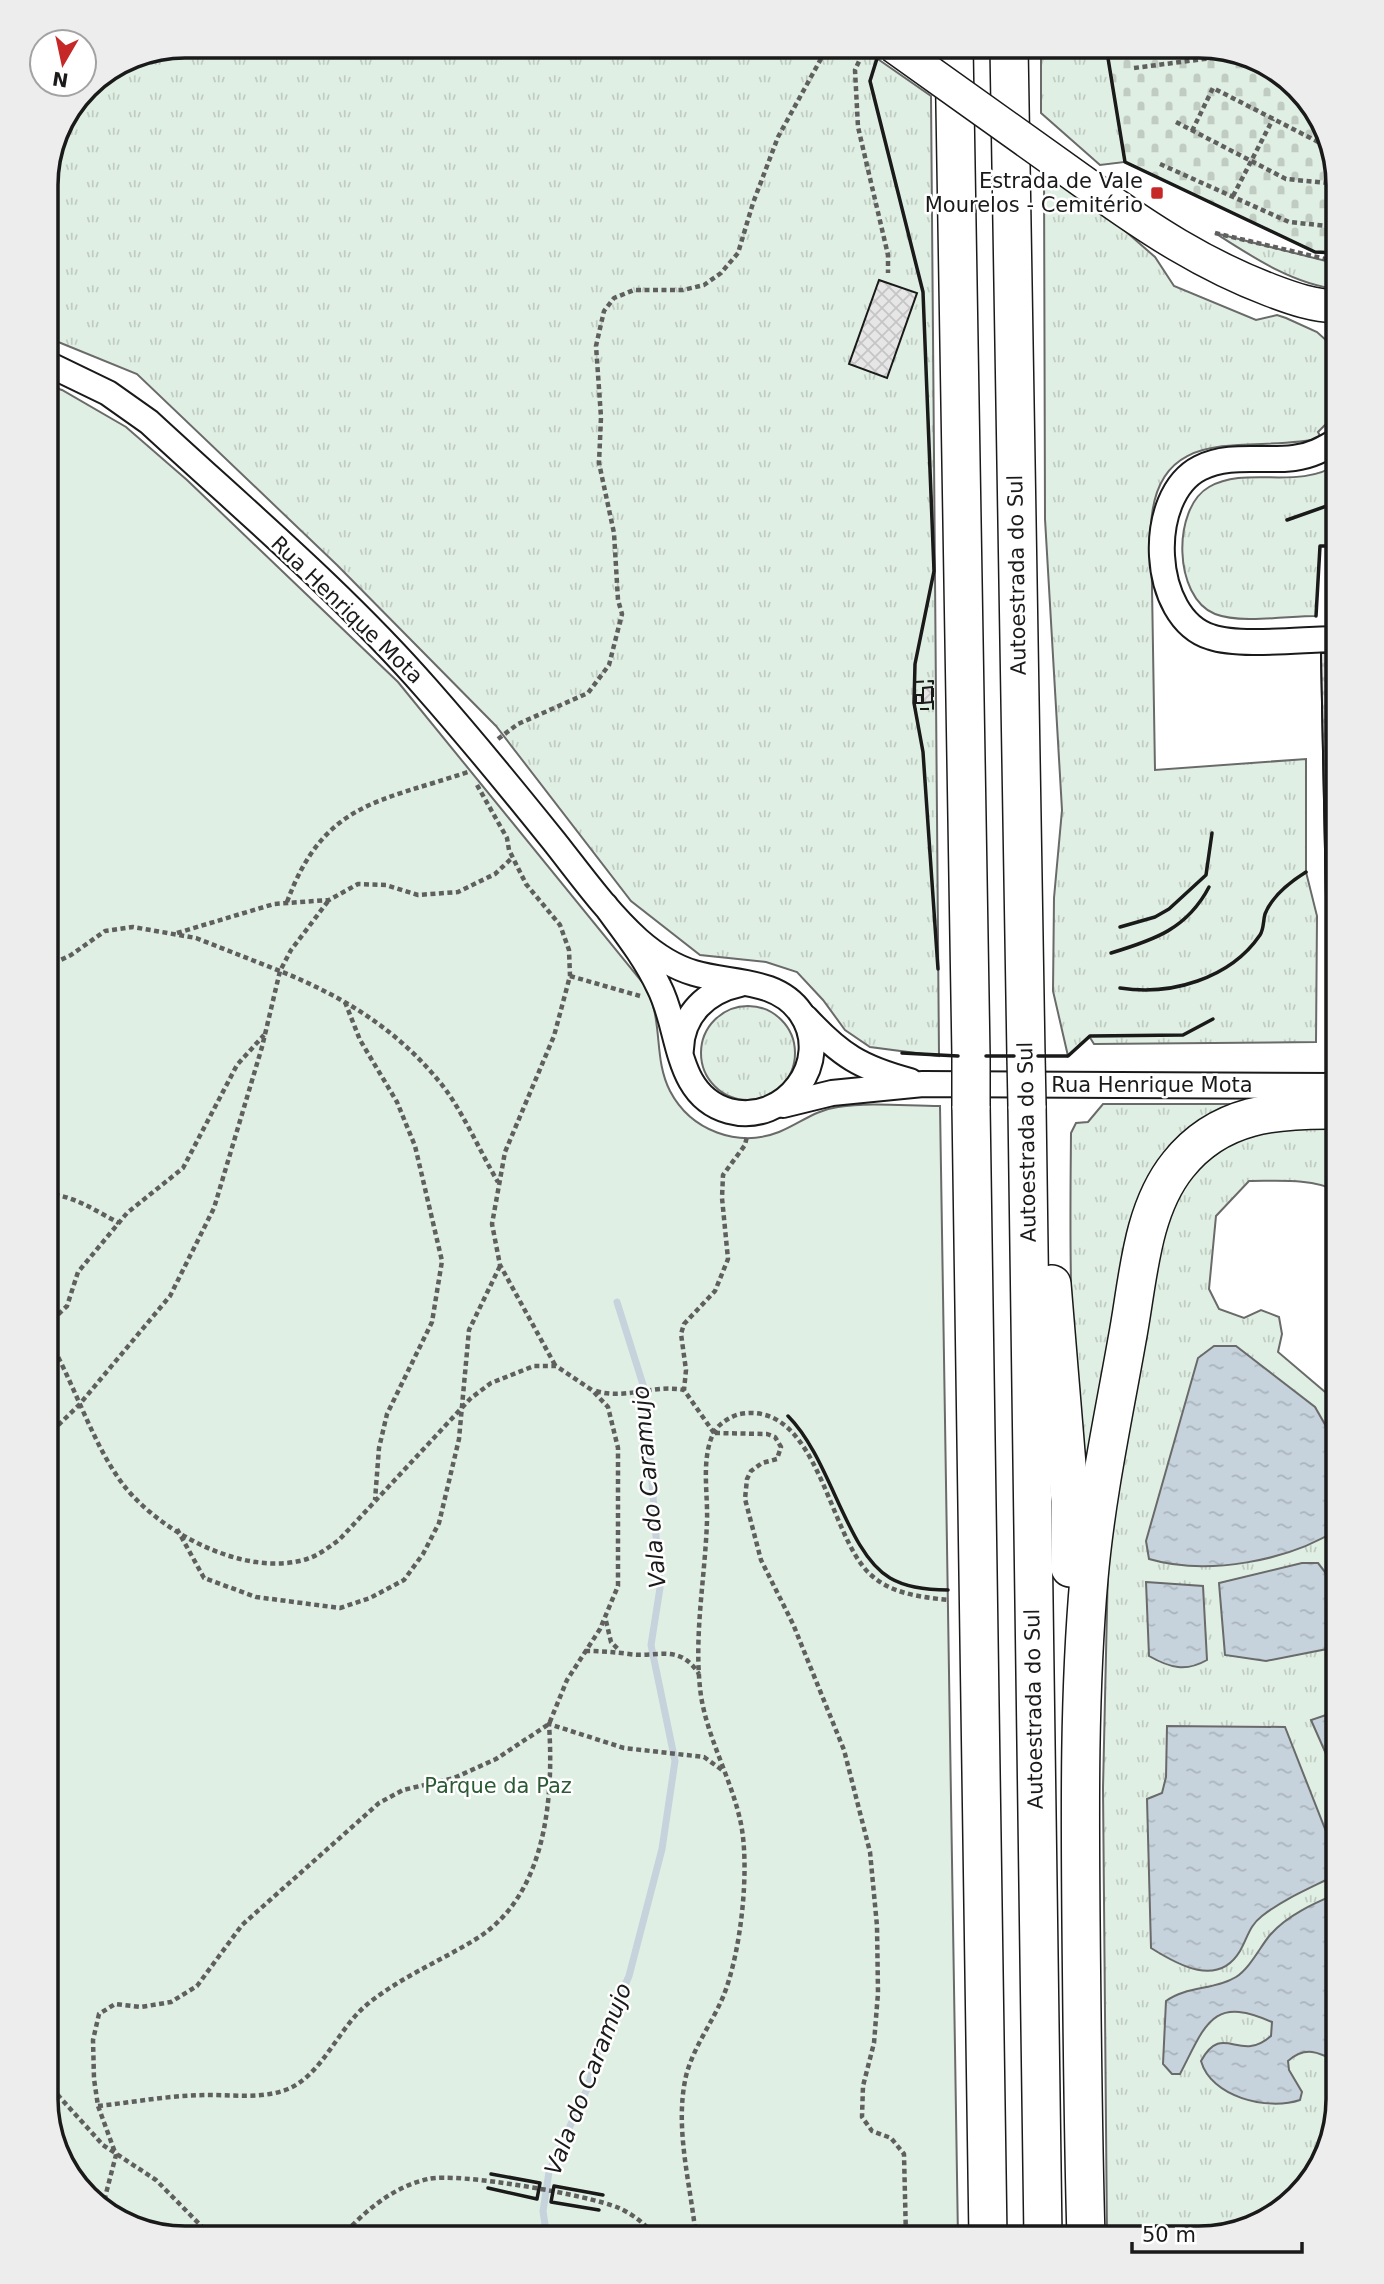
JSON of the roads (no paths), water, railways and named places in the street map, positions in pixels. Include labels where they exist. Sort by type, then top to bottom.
[{"type":"highway","points":[[954,58],[988,2226]]},
{"type":"highway","name":"Autoestrada do Sul","points":[[1009,58],[1043,2226]]},
{"type":"highway","points":[[1080,1805],[1084,1635],[1095,1526],[1147,1236],[1158,1199],[1178,1164],[1211,1135],[1227,1125],[1268,1111],[1326,1110]]},
{"type":"highway","points":[[1027,1145],[1046,1225],[1066,1456],[1080,1805],[1086,2226]]},
{"type":"main road","points":[[910,58],[1092,188],[1195,257],[1294,299],[1326,320]]},
{"type":"main road","points":[[1294,299],[1326,304]]},
{"type":"street","name":"Rua Henrique Mota","points":[[58,369],[108,393],[149,422],[393,650],[485,754],[605,905]]},
{"type":"street","points":[[1326,446],[1297,458],[1217,461],[1200,468],[1177,486],[1169,500],[1163,532],[1165,579],[1169,596],[1180,617],[1199,632],[1224,639],[1326,639]]},
{"type":"street","points":[[605,905],[646,948],[671,963],[705,976],[755,984],[781,994],[800,1013],[807,1024],[811,1048],[807,1073],[793,1094],[772,1108],[749,1114],[714,1105],[695,1089],[681,1056],[668,1005],[658,983],[605,905]]},
{"type":"street","points":[[681,1056],[684,1030],[696,1007],[717,991],[742,984],[755,984]]},
{"type":"street","name":"Rua Henrique Mota","points":[[800,1013],[840,1054],[867,1068],[923,1084]]},
{"type":"street","points":[[1311,1086],[1326,1077]]},
{"type":"street","name":"Rua Henrique Mota","points":[[772,1108],[818,1095],[923,1084],[1326,1086]]},
{"type":"water","points":[[1214,1346],[1236,1346],[1315,1407],[1326,1426],[1326,1536],[1296,1550],[1247,1562],[1196,1566],[1149,1559],[1146,1541],[1198,1358]]},
{"type":"water","points":[[1302,1563],[1318,1563],[1326,1574],[1326,1649],[1266,1661],[1225,1655],[1219,1583]]},
{"type":"water","points":[[1146,1582],[1203,1586],[1207,1660],[1192,1666],[1178,1667],[1149,1656]]},
{"type":"water","points":[[1326,1715],[1326,1754],[1311,1720]]},
{"type":"water","points":[[1167,1726],[1285,1727],[1326,1831],[1326,1880],[1262,1916],[1251,1928],[1240,1951],[1221,1969],[1197,1970],[1173,1961],[1151,1948],[1147,1799],[1162,1793],[1166,1777]]},
{"type":"water","points":[[1326,1899],[1326,2057],[1307,2052],[1288,2061],[1289,2070],[1302,2092],[1300,2100],[1272,2104],[1242,2098],[1216,2084],[1207,2073],[1201,2061],[1217,2044],[1250,2046],[1271,2036],[1272,2022],[1252,2014],[1223,2013],[1213,2019],[1197,2041],[1180,2074],[1172,2074],[1163,2064],[1166,2001],[1182,1993],[1236,1977],[1270,1935],[1302,1910]]},
{"type":"waterway","name":"Vala do Caramujo","points":[[545,2226],[543,2211],[549,2172],[587,2089],[603,2035],[629,1976],[662,1849],[675,1761],[651,1645],[660,1588],[645,1391],[617,1302]]},
{"type":"place","name":"Estrada de Vale Mourelos - Cemitério","points":[[1157,193]]},
{"type":"park label","name":"Parque da Paz","points":[[498,1786]]}]
